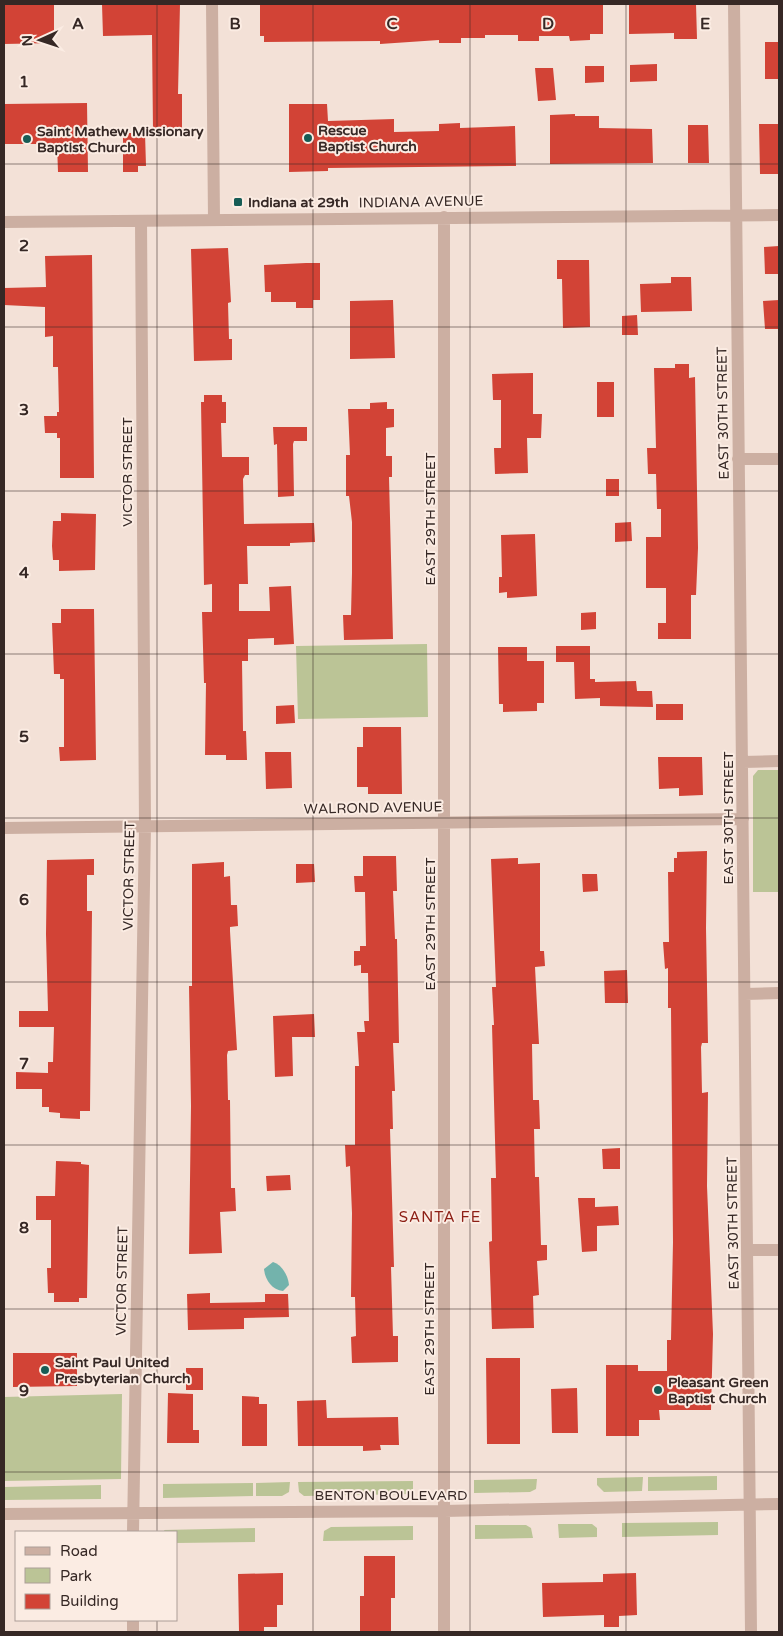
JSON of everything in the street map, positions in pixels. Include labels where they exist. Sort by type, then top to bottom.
[{"type":"street","points":[[212,4],[214,219]]},
{"type":"street","name":"EAST 30TH STREET","points":[[734,4],[751,1632]]},
{"type":"street","name":"INDIANA AVENUE","points":[[4,222],[444,216],[779,215]]},
{"type":"street","name":"EAST 29TH STREET","points":[[444,216],[446,822],[444,1632]]},
{"type":"street","name":"VICTOR STREET","points":[[133,1531],[145,826],[141,221]]},
{"type":"street","points":[[738,459],[779,459]]},
{"type":"street","points":[[743,762],[779,761]]},
{"type":"street","name":"WALROND AVENUE","points":[[4,828],[743,819]]},
{"type":"street","points":[[745,994],[779,993]]},
{"type":"street","points":[[748,1250],[779,1250]]},
{"type":"street","name":"BENTON BOULEVARD","points":[[4,1514],[444,1511],[779,1504]]},
{"type":"green space","points":[[427,644],[428,717],[298,719],[296,646]]},
{"type":"green space","points":[[758,770],[779,770],[779,892],[753,892],[753,776]]},
{"type":"green space","points":[[122,1394],[121,1479],[4,1481],[4,1397]]},
{"type":"green space","points":[[717,1476],[717,1490],[648,1491],[648,1477]]},
{"type":"green space","points":[[643,1477],[642,1491],[604,1492],[597,1485],[597,1478]]},
{"type":"green space","points":[[537,1479],[536,1489],[530,1492],[474,1493],[474,1480]]},
{"type":"green space","points":[[413,1481],[413,1494],[304,1496],[299,1492],[298,1482]]},
{"type":"green space","points":[[290,1482],[289,1492],[282,1496],[256,1496],[256,1483]]},
{"type":"green space","points":[[253,1483],[253,1496],[163,1498],[163,1484]]},
{"type":"green space","points":[[101,1485],[101,1499],[4,1500],[4,1487]]},
{"type":"green space","points":[[718,1522],[718,1535],[622,1537],[622,1523]]},
{"type":"green space","points":[[558,1524],[592,1524],[597,1528],[597,1537],[559,1538]]},
{"type":"green space","points":[[475,1525],[526,1525],[531,1528],[533,1538],[475,1539]]},
{"type":"green space","points":[[413,1526],[413,1540],[323,1541],[324,1531],[331,1527]]},
{"type":"green space","points":[[255,1528],[255,1542],[178,1543],[178,1531],[164,1530]]},
{"type":"water","points":[[273,1262],[282,1268],[287,1278],[289,1285],[283,1291],[272,1286],[266,1277],[264,1269]]},
{"type":"building","points":[[54,4],[54,43],[4,44],[4,5]]},
{"type":"building","points":[[102,4],[180,4],[178,94],[182,94],[182,130],[153,131],[152,35],[103,36]]},
{"type":"building","points":[[260,4],[603,4],[603,34],[590,34],[590,40],[570,41],[569,36],[539,36],[539,41],[518,41],[518,35],[485,35],[485,38],[461,38],[461,43],[439,43],[439,40],[380,44],[380,41],[264,42],[264,36],[260,36]]},
{"type":"building","points":[[629,4],[696,4],[697,39],[674,39],[674,33],[629,34]]},
{"type":"building","points":[[765,42],[779,42],[779,79],[765,79]]},
{"type":"building","points":[[657,64],[657,81],[630,82],[630,65]]},
{"type":"building","points":[[585,66],[604,66],[604,82],[585,83]]},
{"type":"building","points":[[535,68],[553,68],[556,100],[538,101]]},
{"type":"building","name":"Saint Mathew Missionary Baptist Church","points":[[87,103],[88,172],[58,172],[57,144],[4,144],[4,104]]},
{"type":"building","points":[[289,104],[327,104],[328,121],[394,119],[394,132],[439,131],[439,124],[460,123],[460,128],[515,126],[516,166],[328,168],[328,171],[289,172]]},
{"type":"building","points":[[575,114],[575,116],[599,116],[599,128],[652,129],[653,163],[550,164],[550,115]]},
{"type":"building","points":[[759,124],[779,124],[779,174],[760,174]]},
{"type":"building","points":[[688,125],[708,125],[709,163],[688,163]]},
{"type":"building","points":[[123,133],[145,133],[146,166],[138,166],[138,172],[123,172]]},
{"type":"building","points":[[779,246],[779,274],[765,274],[764,247]]},
{"type":"building","points":[[228,248],[231,302],[228,303],[229,339],[232,339],[232,360],[194,361],[191,249]]},
{"type":"building","points":[[92,255],[94,478],[60,478],[60,438],[57,438],[57,433],[45,433],[44,416],[57,416],[57,412],[59,412],[58,367],[53,367],[53,336],[45,337],[45,307],[4,305],[4,288],[46,287],[45,256]]},
{"type":"building","points":[[557,260],[589,260],[590,327],[563,328],[562,279],[557,279]]},
{"type":"building","points":[[320,263],[320,300],[313,300],[313,308],[296,308],[296,302],[271,302],[271,292],[265,292],[264,265]]},
{"type":"building","points":[[671,277],[691,277],[692,311],[641,312],[640,284],[671,283]]},
{"type":"building","points":[[393,300],[395,358],[350,359],[350,301]]},
{"type":"building","points":[[779,300],[779,329],[765,329],[763,301]]},
{"type":"building","points":[[637,315],[638,335],[622,335],[622,316]]},
{"type":"building","points":[[675,364],[689,364],[689,378],[695,377],[698,548],[696,595],[691,595],[691,639],[658,639],[658,623],[666,623],[666,588],[646,588],[646,537],[661,537],[661,509],[657,509],[656,474],[648,474],[647,448],[656,448],[654,368],[675,368]]},
{"type":"building","points":[[533,373],[533,414],[542,414],[541,438],[527,438],[528,473],[495,474],[494,448],[501,448],[501,400],[493,400],[492,374]]},
{"type":"building","points":[[597,382],[614,382],[614,417],[597,417]]},
{"type":"building","points":[[204,395],[222,395],[222,402],[226,402],[226,423],[221,423],[222,457],[249,457],[249,475],[245,475],[243,479],[244,524],[314,523],[315,542],[290,543],[290,546],[247,546],[248,584],[239,584],[239,611],[270,611],[269,587],[291,586],[294,644],[274,645],[274,638],[248,639],[248,661],[242,661],[243,731],[246,731],[247,760],[226,760],[226,755],[205,755],[206,683],[204,683],[202,612],[212,612],[212,584],[204,585],[201,402],[204,402]]},
{"type":"building","points":[[387,402],[387,409],[394,409],[394,427],[386,428],[386,456],[392,456],[392,477],[389,477],[393,639],[344,640],[343,615],[351,615],[352,573],[352,522],[349,496],[346,496],[346,455],[350,455],[348,409],[370,409],[370,403]]},
{"type":"building","points":[[273,427],[307,427],[307,441],[294,441],[293,444],[294,496],[278,497],[277,444],[274,445]]},
{"type":"building","points":[[606,479],[619,479],[619,496],[606,496]]},
{"type":"building","points":[[61,513],[96,514],[95,570],[59,571],[59,560],[53,560],[52,546],[53,521],[61,521]]},
{"type":"building","points":[[631,522],[632,541],[615,542],[615,523]]},
{"type":"building","points":[[535,534],[537,596],[507,598],[507,592],[499,593],[499,577],[502,577],[501,535]]},
{"type":"building","points":[[61,609],[94,609],[96,760],[60,761],[59,747],[64,747],[64,679],[60,679],[60,674],[54,674],[52,623],[61,623]]},
{"type":"building","points":[[596,612],[596,629],[581,630],[581,613]]},
{"type":"building","points":[[556,646],[590,646],[590,679],[595,679],[595,682],[636,681],[637,691],[652,691],[653,707],[600,706],[600,698],[575,699],[574,662],[556,662]]},
{"type":"building","points":[[498,647],[527,647],[527,661],[544,661],[544,703],[537,703],[537,711],[503,712],[503,704],[499,704]]},
{"type":"building","points":[[656,704],[683,704],[683,720],[656,720]]},
{"type":"building","points":[[294,705],[295,723],[276,724],[276,706]]},
{"type":"building","points":[[363,727],[401,727],[402,794],[368,794],[368,787],[357,787],[357,747],[363,747]]},
{"type":"building","points":[[265,752],[291,752],[292,788],[266,789]]},
{"type":"building","points":[[658,757],[702,757],[703,795],[679,796],[679,788],[659,789]]},
{"type":"building","points":[[707,851],[708,1043],[702,1043],[701,1047],[702,1093],[708,1092],[707,1186],[713,1334],[711,1410],[659,1410],[660,1420],[639,1420],[639,1436],[606,1436],[606,1365],[638,1365],[638,1371],[667,1371],[667,1340],[671,1340],[673,1242],[671,1008],[668,1008],[668,968],[665,969],[663,942],[669,942],[668,872],[674,872],[674,858],[677,858],[677,852]]},
{"type":"building","points":[[363,856],[396,856],[397,891],[393,891],[395,939],[397,939],[399,1043],[393,1043],[395,1091],[392,1091],[393,1129],[390,1129],[394,1267],[391,1267],[393,1336],[398,1336],[398,1362],[352,1363],[351,1337],[356,1336],[355,1297],[351,1297],[352,1213],[350,1166],[346,1167],[345,1145],[355,1145],[355,1066],[359,1066],[357,1032],[365,1032],[364,1021],[369,1021],[368,973],[361,973],[361,965],[354,966],[354,951],[360,951],[360,946],[366,946],[365,892],[355,892],[354,876],[363,876]]},
{"type":"building","points":[[518,858],[518,864],[540,863],[540,951],[544,951],[545,966],[535,967],[539,1044],[532,1044],[533,1100],[539,1100],[540,1129],[534,1129],[535,1177],[539,1177],[541,1245],[547,1245],[547,1260],[537,1261],[539,1295],[533,1296],[534,1328],[492,1329],[489,1242],[492,1241],[491,1178],[496,1178],[492,987],[496,987],[491,859]]},
{"type":"building","points":[[94,859],[94,875],[87,875],[87,911],[92,911],[90,1111],[80,1111],[80,1119],[60,1118],[60,1113],[49,1112],[49,1107],[42,1107],[42,1089],[16,1089],[16,1072],[48,1073],[48,1062],[53,1062],[54,1027],[19,1027],[19,1011],[48,1011],[47,860]]},
{"type":"building","points":[[224,862],[224,877],[230,876],[231,905],[237,905],[238,926],[230,927],[237,1050],[228,1051],[227,1055],[228,1100],[230,1100],[231,1188],[235,1188],[236,1211],[220,1212],[222,1253],[189,1254],[191,1106],[189,986],[192,986],[192,864]]},
{"type":"building","points":[[296,864],[314,864],[315,882],[296,883]]},
{"type":"building","points":[[582,874],[597,874],[598,891],[583,892]]},
{"type":"building","points":[[627,970],[628,1003],[605,1003],[604,971]]},
{"type":"building","points":[[314,1014],[315,1037],[292,1037],[293,1076],[275,1077],[273,1016]]},
{"type":"building","points":[[620,1148],[620,1169],[603,1169],[602,1149]]},
{"type":"building","points":[[56,1161],[81,1162],[81,1164],[89,1165],[87,1298],[79,1298],[79,1302],[54,1302],[54,1293],[48,1293],[47,1268],[51,1268],[51,1220],[36,1220],[36,1196],[55,1196]]},
{"type":"building","points":[[290,1175],[291,1190],[267,1191],[266,1176]]},
{"type":"building","points":[[578,1198],[595,1198],[595,1207],[618,1206],[619,1225],[597,1226],[597,1251],[582,1252]]},
{"type":"building","points":[[210,1293],[210,1303],[265,1302],[265,1294],[288,1294],[289,1317],[244,1318],[244,1329],[188,1330],[187,1294]]},
{"type":"building","name":"Saint Paul United Presbyterian Church","points":[[13,1353],[77,1353],[77,1386],[13,1387]]},
{"type":"building","points":[[486,1358],[520,1358],[520,1444],[487,1444]]},
{"type":"building","points":[[186,1368],[203,1368],[203,1390],[186,1390]]},
{"type":"building","points":[[577,1388],[578,1433],[552,1433],[551,1389]]},
{"type":"building","points":[[168,1393],[193,1394],[193,1430],[199,1430],[199,1443],[167,1443]]},
{"type":"building","points":[[242,1396],[259,1397],[259,1404],[267,1404],[267,1446],[242,1446]]},
{"type":"building","points":[[326,1400],[327,1418],[398,1417],[399,1445],[380,1445],[381,1450],[363,1451],[363,1446],[298,1446],[297,1401]]},
{"type":"building","points":[[364,1556],[395,1556],[395,1598],[391,1598],[391,1632],[360,1632],[360,1596],[364,1596]]},
{"type":"building","points":[[283,1573],[283,1605],[277,1605],[277,1627],[264,1627],[264,1632],[239,1632],[238,1574]]},
{"type":"building","points":[[636,1573],[637,1615],[619,1616],[619,1627],[604,1627],[604,1615],[543,1617],[542,1583],[603,1582],[603,1574]]},
{"type":"place","name":"Rescue Baptist Church","points":[[308,138]]},
{"type":"place","name":"Saint Mathew Missionary Baptist Church","points":[[27,139]]},
{"type":"place","name":"Indiana at 29th","points":[[238,202]]},
{"type":"place","name":"Saint Paul United Presbyterian Church","points":[[45,1370]]},
{"type":"place","name":"Pleasant Green Baptist Church","points":[[658,1390]]},
{"type":"district","name":"SANTA FE","points":[[440,1217]]}]
